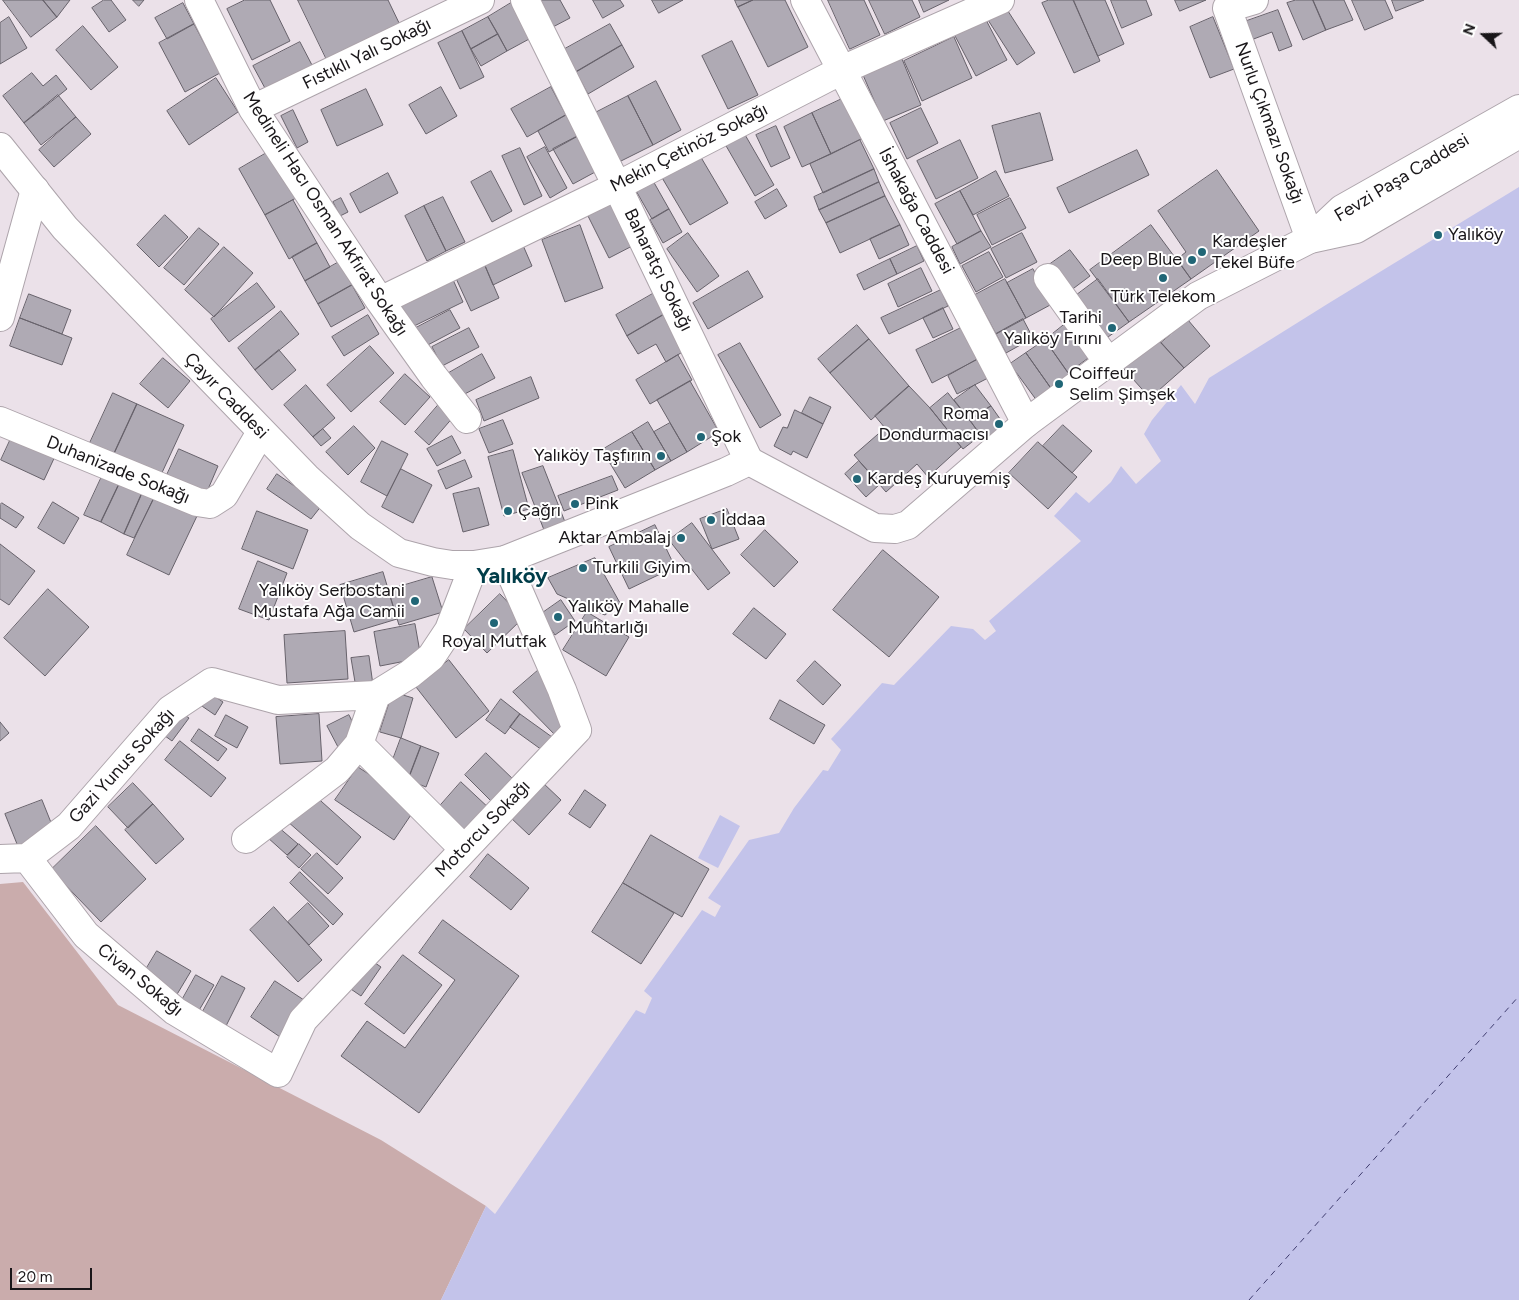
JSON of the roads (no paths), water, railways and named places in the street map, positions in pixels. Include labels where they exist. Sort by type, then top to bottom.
[{"type":"street","name":"Medineli Hacı Osman Akfırat Sokağı","points":[[199,0],[254,109],[380,301],[466,419]]},
{"type":"street","name":"Fıstıklı Yalı Sokağı","points":[[254,109],[480,0]]},
{"type":"street","name":"Baharatçı Sokağı","points":[[525,0],[749,461]]},
{"type":"street","name":"İshakağa Caddesi","points":[[805,0],[1026,423]]},
{"type":"street","name":"Mekin Çetinöz Sokağı","points":[[380,301],[617,186],[842,70],[1000,0]]},
{"type":"street","name":"Nurlu Çıkmazı Sokağı","points":[[1254,0],[1227,8],[1310,238]]},
{"type":"street","name":"Fevzi Paşa Caddesi","points":[[1310,238],[1342,209],[1519,109]]},
{"type":"street","name":"Fevzi Paşa Caddesi","points":[[1310,238],[1356,229],[1519,134]]},
{"type":"street","name":"Çayır Caddesi","points":[[0,147],[65,228],[261,432],[306,477],[360,526],[399,552],[452,565],[493,562]]},
{"type":"street","points":[[0,317],[35,190]]},
{"type":"street","points":[[493,562],[726,472],[749,461],[875,528],[895,529],[908,525],[1026,423],[1198,296],[1310,238]]},
{"type":"street","points":[[1048,278],[1108,362]]},
{"type":"street","name":"Duhanizade Sokağı","points":[[0,421],[197,502],[210,504],[224,495],[261,432]]},
{"type":"street","name":"Gazi Yunus Sokağı","points":[[27,858],[69,826],[170,710],[212,682],[278,700],[376,695],[410,674],[432,657],[493,562]]},
{"type":"street","name":"Motorcu Sokağı","points":[[278,1073],[303,1020],[577,730],[562,690],[493,562]]},
{"type":"street","points":[[246,839],[337,770],[359,744],[376,695]]},
{"type":"street","points":[[359,744],[464,849]]},
{"type":"street","points":[[0,859],[27,858]]},
{"type":"street","name":"Civan Sokağı","points":[[27,858],[86,936],[175,1011],[278,1073]]},
{"type":"water","points":[[1519,187],[1519,1300],[441,1300],[486,1206],[495,1214],[636,1010],[645,1014],[652,998],[644,991],[702,910],[715,917],[721,906],[708,898],[749,840],[779,833],[794,808],[823,770],[828,771],[841,750],[831,739],[882,683],[894,685],[951,626],[973,629],[985,640],[996,631],[989,621],[1081,541],[1054,516],[1076,492],[1089,503],[1111,482],[1121,466],[1136,484],[1161,461],[1144,434],[1152,420],[1181,385],[1195,404],[1209,378]]},
{"type":"water","points":[[720,815],[740,826],[718,868],[698,858]]},
{"type":"place","name":"Yalıköy","points":[[1438,235]]},
{"type":"place","name":"Kardeşler Tekel Büfe","points":[[1202,252]]},
{"type":"place","name":"Deep Blue","points":[[1192,260]]},
{"type":"place","name":"Türk Telekom","points":[[1163,278]]},
{"type":"place","name":"Tarihi Yalıköy Fırını","points":[[1112,328]]},
{"type":"place","name":"Coiffeur Selim Şimşek","points":[[1059,384]]},
{"type":"place","name":"Roma Dondurmacısı","points":[[999,424]]},
{"type":"place","name":"Şok","points":[[701,437]]},
{"type":"place","name":"Yalıköy Taşfırın","points":[[661,456]]},
{"type":"place","name":"Kardeş Kuruyemiş","points":[[857,479]]},
{"type":"place","name":"Pink","points":[[575,504]]},
{"type":"place","name":"Çağrı","points":[[508,511]]},
{"type":"place","name":"İddaa","points":[[711,520]]},
{"type":"place","name":"Aktar Ambalaj","points":[[681,538]]},
{"type":"place","name":"Turkili Giyim","points":[[583,568]]},
{"type":"place","name":"Yalıköy Serbostani Mustafa Ağa Camii","points":[[415,601]]},
{"type":"place","name":"Yalıköy Mahalle Muhtarlığı","points":[[558,617]]},
{"type":"place","name":"Royal Mutfak","points":[[494,623]]},
{"type":"district","name":"Yalıköy","points":[[512,577]]}]
